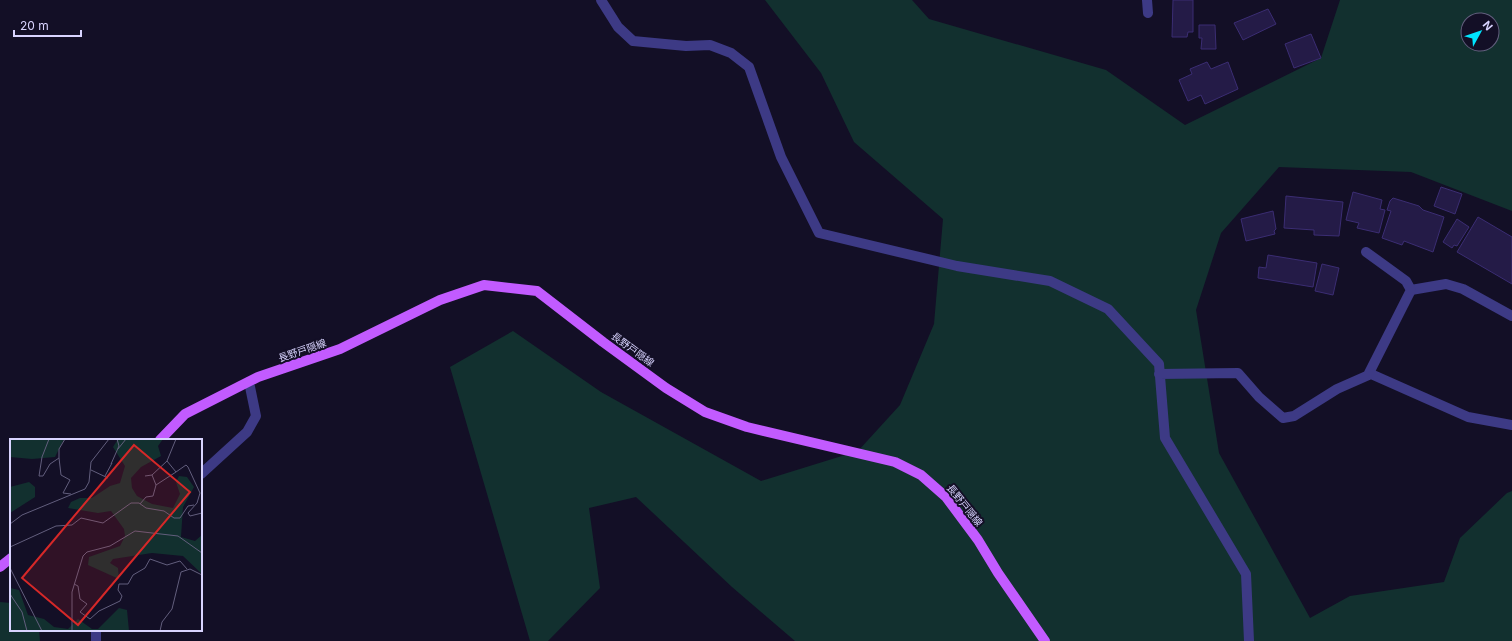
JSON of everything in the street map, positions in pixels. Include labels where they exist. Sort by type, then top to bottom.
[{"type":"main road","name":"長野戸隠線","points":[[161,439],[185,414],[248,382],[340,349],[440,300],[484,285],[537,291],[634,365],[666,388],[705,412],[747,427],[895,462],[921,475],[946,497],[973,534],[1045,641]]},
{"type":"main road","points":[[0,567],[10,559]]},
{"type":"street","points":[[601,0],[618,27],[633,41],[686,46],[710,45],[731,53],[749,68],[781,157],[819,233],[957,266],[1050,282],[1108,309],[1159,364],[1165,438],[1246,574],[1249,641]]},
{"type":"street","points":[[1147,0],[1148,13]]},
{"type":"street","points":[[1366,252],[1406,281],[1411,290]]},
{"type":"street","points":[[1411,290],[1446,284],[1463,289],[1512,316]]},
{"type":"street","points":[[1368,375],[1411,290]]},
{"type":"street","points":[[1160,374],[1238,373],[1259,397],[1283,418],[1294,416],[1337,389],[1371,374],[1468,417],[1512,425]]},
{"type":"street","points":[[202,473],[246,432],[256,416],[248,382]]},
{"type":"green space","points":[[765,0],[912,0],[929,19],[1106,70],[1185,125],[1321,58],[1340,0],[1512,0],[1512,211],[1411,172],[1279,167],[1221,233],[1196,310],[1219,453],[1310,618],[1350,596],[1444,582],[1460,538],[1507,493],[1512,491],[1512,641],[795,641],[732,587],[636,497],[589,508],[600,588],[548,641],[530,641],[450,367],[513,331],[601,392],[761,481],[858,451],[900,405],[934,324],[943,219],[854,142],[821,73]]},
{"type":"green space","points":[[0,602],[10,603],[10,631],[39,631],[40,641],[0,641]]},
{"type":"building","points":[[1173,0],[1193,0],[1193,32],[1188,32],[1187,37],[1172,37]]},
{"type":"building","points":[[1268,9],[1276,24],[1243,40],[1234,23]]},
{"type":"building","points":[[1199,25],[1215,25],[1216,49],[1201,49],[1202,38],[1199,38]]},
{"type":"building","points":[[1311,34],[1321,58],[1294,68],[1285,44]]},
{"type":"building","points":[[1207,62],[1211,69],[1228,62],[1238,89],[1205,104],[1201,95],[1188,101],[1179,80],[1192,74],[1190,69]]},
{"type":"building","points":[[1441,187],[1462,194],[1455,214],[1434,206]]},
{"type":"building","points":[[1353,192],[1382,200],[1380,209],[1385,210],[1379,233],[1357,228],[1359,223],[1346,220]]},
{"type":"building","points":[[1286,196],[1343,202],[1339,236],[1314,235],[1314,230],[1284,228]]},
{"type":"building","points":[[1393,198],[1419,206],[1423,210],[1444,217],[1433,252],[1404,241],[1402,245],[1382,238],[1391,211],[1387,210],[1390,201]]},
{"type":"building","points":[[1273,211],[1276,229],[1274,231],[1275,234],[1246,241],[1241,219]]},
{"type":"building","points":[[1478,217],[1512,237],[1512,284],[1457,252]]},
{"type":"building","points":[[1457,219],[1469,227],[1457,246],[1454,245],[1452,248],[1443,242]]},
{"type":"building","points":[[1268,255],[1317,263],[1313,287],[1258,278],[1259,267],[1266,268]]},
{"type":"building","points":[[1322,264],[1339,268],[1333,295],[1315,291]]}]
